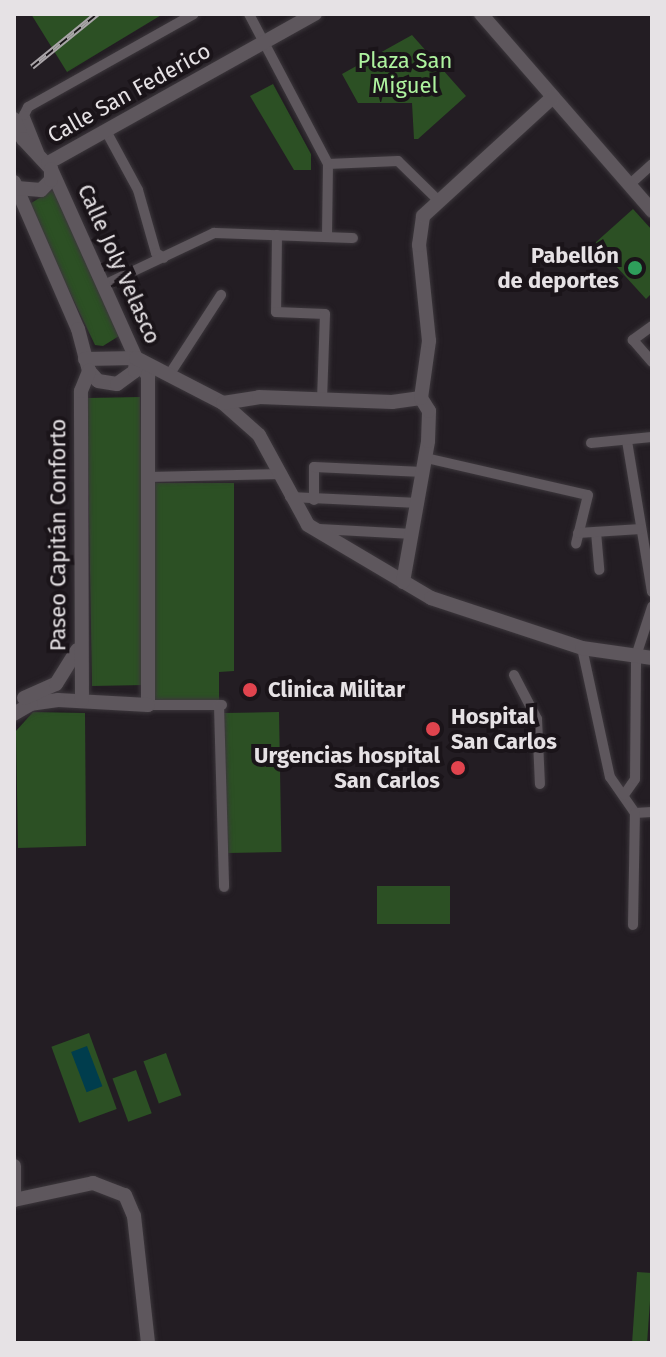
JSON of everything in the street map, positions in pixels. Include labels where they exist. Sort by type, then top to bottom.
[{"type":"street","points":[[46,161],[24,112],[194,14]]},
{"type":"street","points":[[249,14],[328,164],[327,237]]},
{"type":"street","name":"Calle San Federico","points":[[15,185],[41,190],[51,180],[46,161],[106,131],[315,14]]},
{"type":"street","points":[[481,14],[652,211]]},
{"type":"street","points":[[403,582],[425,465],[429,411],[421,398],[429,341],[419,245],[423,216],[437,199],[553,97]]},
{"type":"street","points":[[14,119],[18,142],[46,161]]},
{"type":"street","points":[[106,131],[138,190],[160,255]]},
{"type":"street","name":"Calle Joly Velasco","points":[[46,161],[136,358],[148,376],[148,477]]},
{"type":"street","points":[[328,164],[398,161],[437,199]]},
{"type":"street","points":[[629,185],[652,164]]},
{"type":"street","points":[[15,185],[76,324],[87,365],[98,381],[117,384],[135,371],[136,358]]},
{"type":"street","points":[[104,285],[160,255],[214,233],[353,238]]},
{"type":"street","points":[[277,235],[276,312],[325,314],[322,399]]},
{"type":"street","points":[[171,372],[221,295]]},
{"type":"street","points":[[652,326],[633,340],[652,362]]},
{"type":"street","points":[[87,365],[136,358],[171,372],[223,403],[253,428],[282,474],[290,497],[314,529],[403,582],[460,609],[582,648],[652,658]]},
{"type":"street","name":"Paseo Capitán Conforto","points":[[82,700],[79,646],[81,391],[87,365]]},
{"type":"street","points":[[223,403],[275,397],[392,402],[421,398]]},
{"type":"street","points":[[591,443],[652,437]]},
{"type":"street","points":[[627,441],[629,471],[635,475],[652,592]]},
{"type":"street","points":[[314,500],[314,467],[425,465],[588,495],[577,538],[596,532],[641,529]]},
{"type":"street","points":[[148,705],[148,477],[282,474]]},
{"type":"street","points":[[290,497],[419,503]]},
{"type":"street","points":[[314,529],[413,534]]},
{"type":"street","points":[[596,532],[599,570]]},
{"type":"street","points":[[624,795],[635,779],[636,656],[652,607]]},
{"type":"street","points":[[14,705],[56,684],[79,646]]},
{"type":"street","points":[[582,648],[610,777],[635,813],[633,925]]},
{"type":"street","points":[[514,675],[537,719],[540,784]]},
{"type":"street","points":[[14,714],[42,702],[82,700],[148,705],[222,705],[224,887]]},
{"type":"street","points":[[635,813],[652,812]]},
{"type":"street","points":[[14,1166],[15,1197],[27,1201],[93,1183],[125,1195],[134,1216],[148,1343]]},
{"type":"green space","points":[[31,14],[163,14],[67,72]]},
{"type":"green space","name":"Plaza San Miguel","points":[[412,35],[466,96],[418,139],[414,139],[412,103],[358,103],[342,74]]},
{"type":"green space","points":[[273,84],[311,154],[311,170],[294,170],[250,96]]},
{"type":"green space","points":[[54,189],[119,336],[103,346],[95,345],[28,205]]},
{"type":"green space","name":"Pabellón de deportes","points":[[633,209],[652,230],[652,293],[646,299],[595,243]]},
{"type":"green space","points":[[140,397],[145,685],[92,686],[87,398]]},
{"type":"green space","points":[[153,483],[234,483],[234,671],[219,672],[219,701],[153,701]]},
{"type":"green space","points":[[33,712],[85,713],[86,846],[18,848],[16,731]]},
{"type":"green space","points":[[279,712],[281,852],[226,853],[224,713]]},
{"type":"green space","points":[[377,886],[450,886],[450,924],[377,924]]},
{"type":"green space","points":[[89,1033],[117,1109],[79,1123],[51,1047]]},
{"type":"green space","points":[[166,1053],[181,1095],[159,1103],[143,1061]]},
{"type":"green space","points":[[136,1070],[152,1113],[128,1122],[113,1079]]},
{"type":"green space","points":[[637,1272],[652,1273],[647,1343],[632,1343]]},
{"type":"water","points":[[87,1046],[102,1086],[87,1092],[71,1052]]},
{"type":"railway","points":[[32,67],[97,14]]},
{"type":"place","name":"Pabellón de deportes","points":[[635,268]]},
{"type":"place","name":"Clinica Militar","points":[[250,690]]},
{"type":"place","name":"Hospital San Carlos","points":[[433,729]]},
{"type":"place","name":"Urgencias hospital San Carlos","points":[[458,768]]}]
